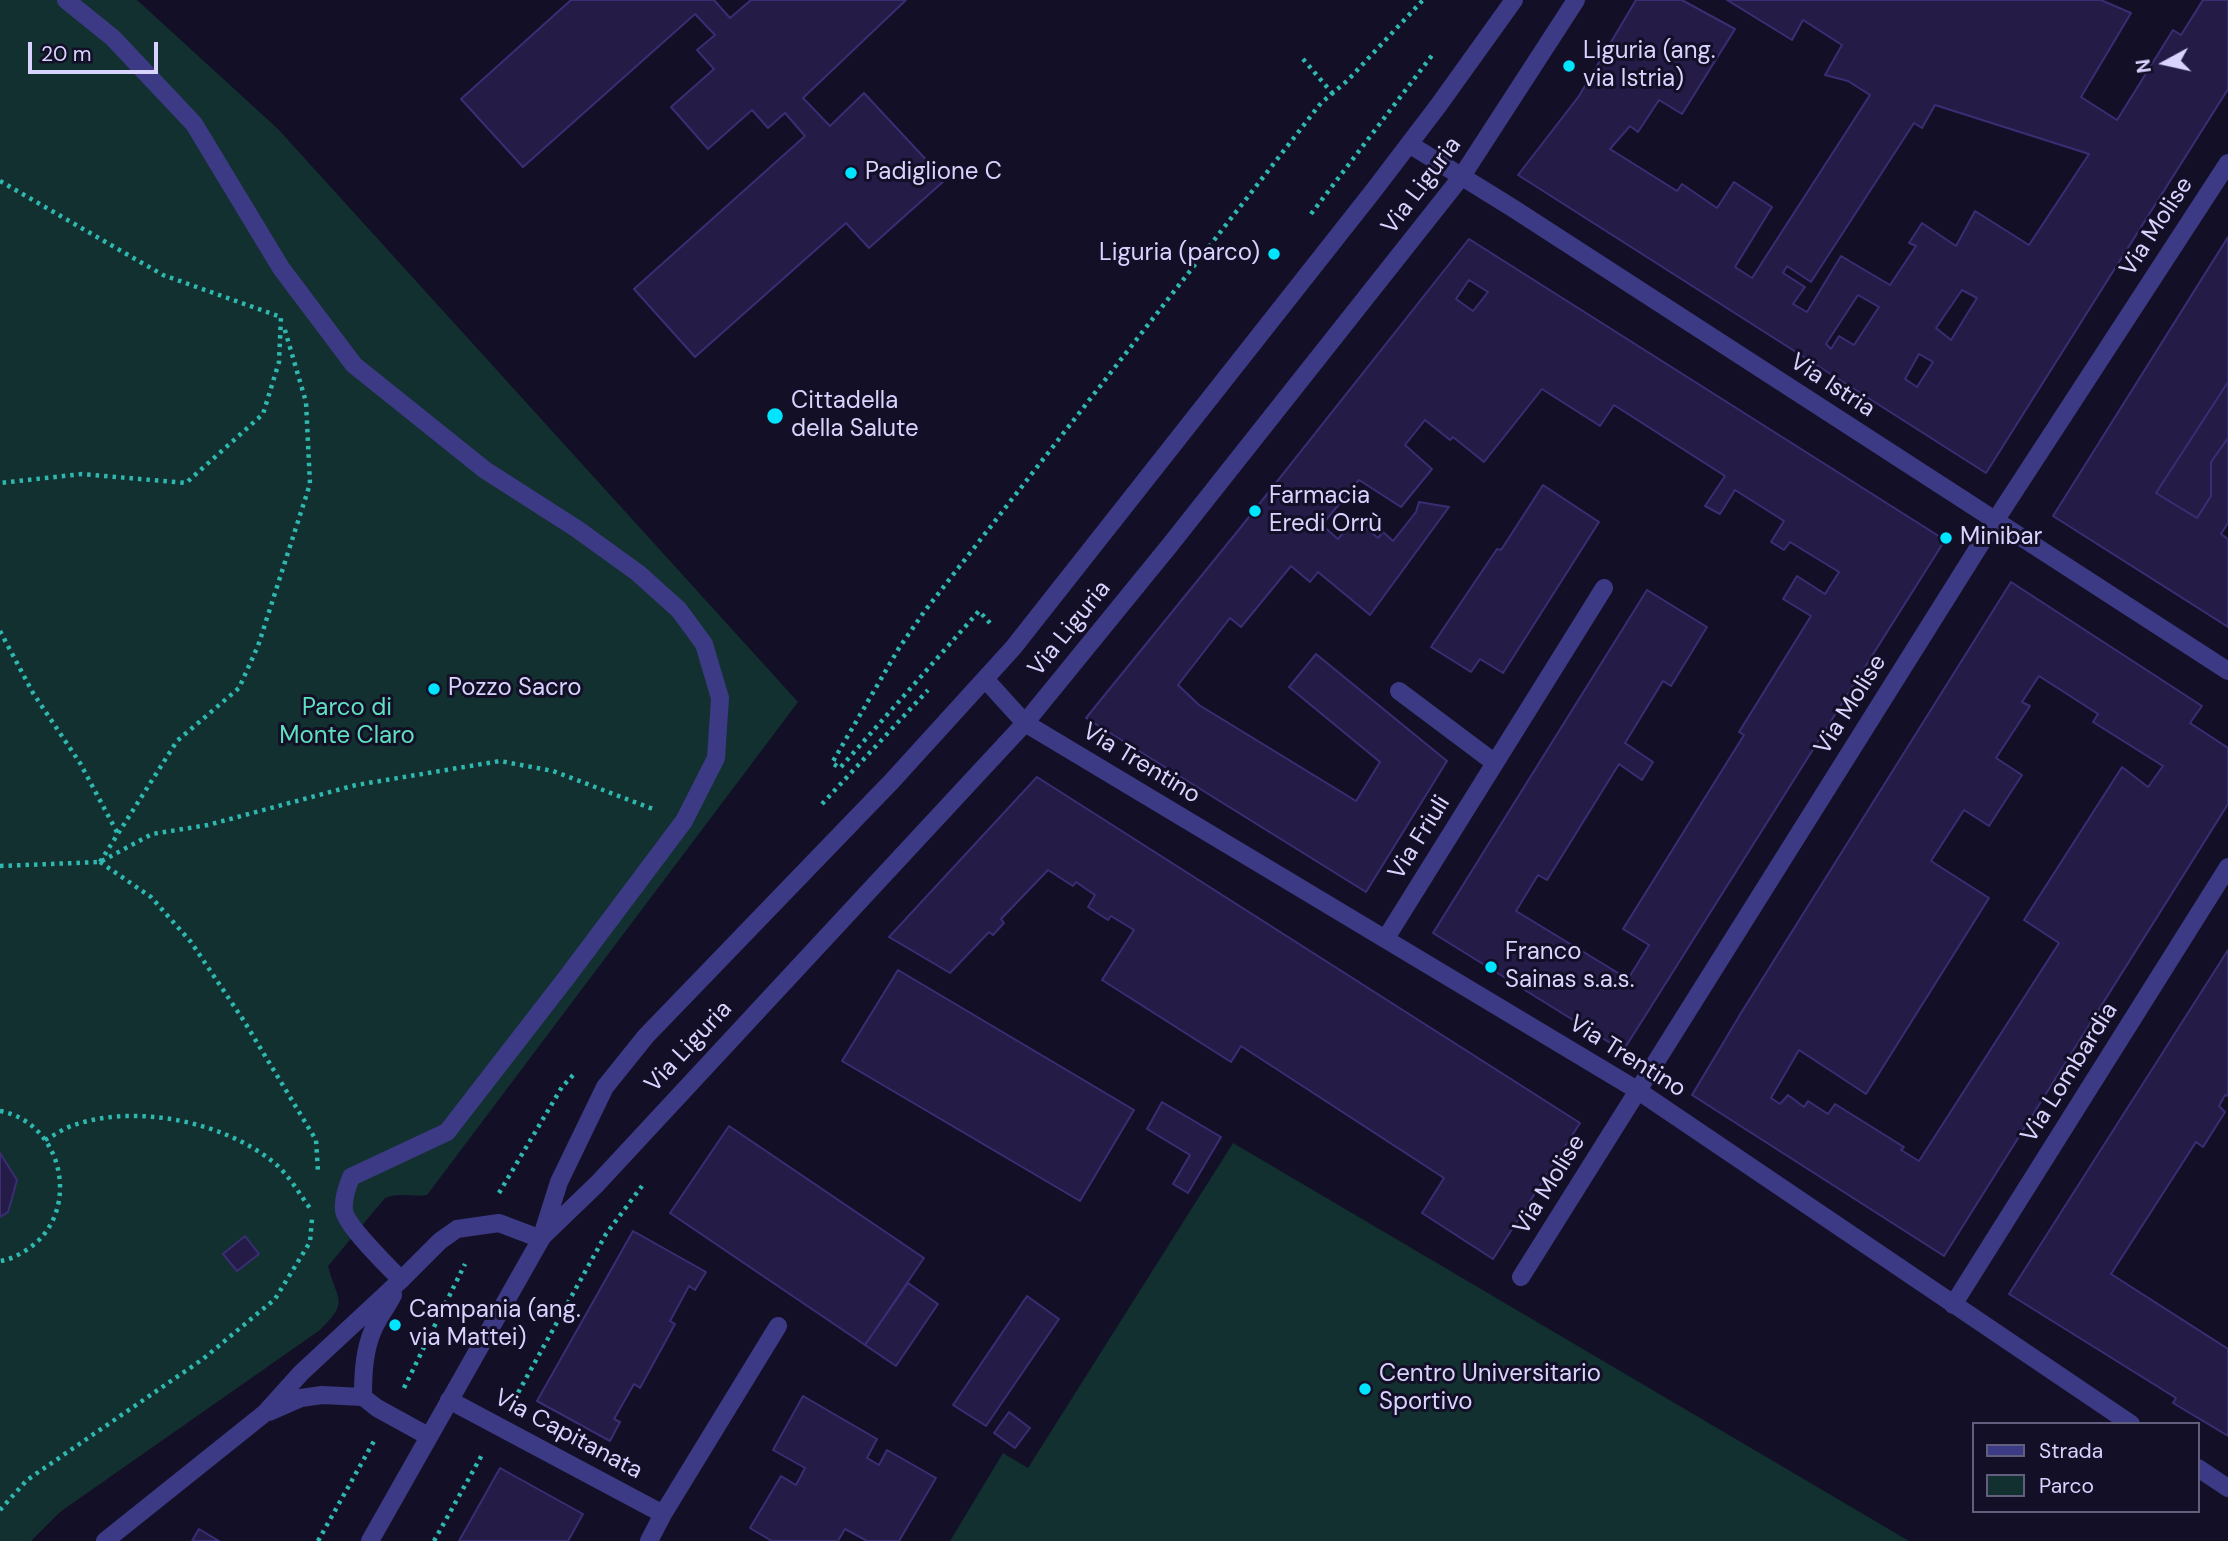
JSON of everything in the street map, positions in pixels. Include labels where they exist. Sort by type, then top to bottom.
[{"type":"street","points":[[66,0],[113,38],[194,124],[281,268],[354,365],[485,470],[638,573],[679,610],[705,644],[720,698],[716,758],[684,821],[447,1132],[351,1177],[344,1195],[344,1213],[401,1280]]},
{"type":"street","name":"Via Liguria","points":[[370,1541],[541,1239],[559,1182],[605,1087],[646,1036],[892,781],[1030,627],[1409,144],[1514,0]]},
{"type":"street","name":"Via Liguria","points":[[541,1239],[597,1184],[1025,723],[1170,545],[1462,176],[1576,0]]},
{"type":"street","name":"Via Istria","points":[[1409,144],[2228,671]]},
{"type":"street","name":"Via Molise","points":[[1521,1277],[1995,522],[2228,163]]},
{"type":"street","name":"Via Friuli","points":[[1386,938],[1604,588]]},
{"type":"street","name":"Via Trentino","points":[[985,679],[1025,723],[1637,1090],[2128,1422]]},
{"type":"street","points":[[1399,691],[1495,763]]},
{"type":"street","name":"Via Lombardia","points":[[1953,1305],[2228,867]]},
{"type":"street","points":[[105,1541],[265,1413],[301,1373],[440,1241],[457,1229],[499,1223],[541,1239]]},
{"type":"street","points":[[363,1397],[363,1372],[373,1330],[401,1280]]},
{"type":"street","points":[[649,1541],[778,1326]]},
{"type":"street","points":[[265,1413],[301,1398],[322,1395],[363,1397],[377,1408],[428,1436]]},
{"type":"street","name":"Via Capitanata","points":[[449,1400],[663,1514]]},
{"type":"street","points":[[2200,1469],[2228,1488]]},
{"type":"path","points":[[990,623],[979,611],[840,768],[832,763],[923,612],[1312,114],[1423,0]]},
{"type":"path","points":[[1303,59],[1333,93]]},
{"type":"path","points":[[0,181],[163,275],[281,317]]},
{"type":"path","points":[[0,483],[82,474],[186,483],[263,414],[279,362],[281,317],[303,299]]},
{"type":"path","points":[[100,862],[177,741],[239,688],[258,646],[284,571],[310,484],[306,402],[281,317]]},
{"type":"path","points":[[0,631],[33,693],[80,763],[118,834]]},
{"type":"path","points":[[0,866],[100,862],[152,834],[208,824],[356,785],[500,761],[553,771],[684,821]]},
{"type":"path","points":[[100,862],[151,897],[191,942],[244,1021],[316,1140],[318,1172]]},
{"type":"path","points":[[0,1111],[27,1122],[46,1140],[57,1161],[61,1186],[58,1211],[46,1233],[28,1250],[0,1261]]},
{"type":"path","points":[[46,1140],[74,1125],[120,1116],[173,1118],[234,1138],[274,1162],[313,1212]]},
{"type":"path","points":[[0,1510],[27,1480],[203,1359],[275,1299],[310,1242],[315,1199]]},
{"type":"path","points":[[313,1212],[344,1213]]},
{"type":"green space","name":"Parco di Monte Claro","points":[[0,0],[137,0],[278,129],[798,702],[427,1195],[396,1195],[385,1198],[328,1266],[339,1300],[335,1313],[320,1330],[60,1512],[31,1541],[0,1541]]},
{"type":"green space","name":"Centro Universitario Sportivo","points":[[1233,1143],[1909,1541],[950,1541],[1003,1453],[1028,1468]]},
{"type":"building","name":"Padiglione C","points":[[571,0],[714,0],[730,18],[751,0],[906,0],[803,98],[830,126],[864,93],[945,180],[869,248],[846,223],[695,357],[634,289],[805,136],[785,113],[768,128],[752,110],[708,149],[671,107],[714,69],[697,50],[715,35],[695,14],[523,167],[461,99]]},
{"type":"building","points":[[1636,0],[1682,0],[1735,29],[1682,114],[1659,100],[1638,132],[1630,126],[1610,149],[1677,191],[1682,184],[1717,208],[1734,182],[1772,207],[1735,267],[1752,278],[1870,95],[1848,81],[1825,75],[1842,45],[1803,20],[1792,40],[1727,0],[2101,0],[2131,13],[2081,97],[2117,120],[2173,30],[2181,35],[2203,0],[2228,0],[2228,89],[1986,473],[1518,175],[1579,96]],"holes":[[[1935,105],[2089,154],[2029,245],[1975,211],[1956,246],[1922,223],[1909,243],[1916,246],[1890,285],[1841,256],[1807,312],[1793,304],[1805,287],[1783,273],[1787,266],[1811,282],[1914,123],[1922,128]],[[1962,290],[1977,298],[1951,340],[1936,328]],[[1858,295],[1879,307],[1854,345],[1839,336],[1831,349],[1826,344]],[[1919,354],[1933,362],[1917,387],[1905,379]]]},
{"type":"building","points":[[2228,237],[2228,382],[2156,493],[2197,518],[2211,496],[2211,462],[2228,438],[2228,523],[2221,534],[2228,539],[2228,627],[2053,516]]},
{"type":"building","points":[[1469,239],[1945,540],[1623,1051],[1433,933],[1647,590],[1707,627],[1671,686],[1663,681],[1625,743],[1653,762],[1642,780],[1619,764],[1547,880],[1538,875],[1516,911],[1628,979],[1649,945],[1623,929],[1744,735],[1739,732],[1811,616],[1783,599],[1797,576],[1825,594],[1839,572],[1790,542],[1784,550],[1771,542],[1784,521],[1735,490],[1720,514],[1705,506],[1725,476],[1614,405],[1600,426],[1542,389],[1484,462],[1453,437],[1450,440],[1425,420],[1405,445],[1432,469],[1401,507],[1359,480],[1322,525],[1338,539],[1355,519],[1378,538],[1383,532],[1393,541],[1416,512],[1419,502],[1449,507],[1370,615],[1318,572],[1310,582],[1291,566],[1241,627],[1230,618],[1178,685],[1199,705],[1356,801],[1380,762],[1289,687],[1316,654],[1447,761],[1366,892],[1086,718]],"holes":[[[1469,280],[1488,292],[1473,311],[1456,299]]]},
{"type":"building","points":[[2228,382],[2228,438],[2211,462],[2211,496],[2197,518],[2156,493]]},
{"type":"building","points":[[1543,485],[1599,522],[1503,673],[1480,659],[1471,672],[1431,647],[1497,549],[1501,550]]},
{"type":"building","points":[[2011,582],[2202,706],[2190,723],[2228,748],[2228,804],[1944,1256],[1692,1095]],"holes":[[[2039,676],[2098,714],[2093,722],[2163,766],[2148,787],[2122,767],[2024,920],[2059,943],[1919,1161],[1901,1150],[1904,1147],[1835,1104],[1828,1114],[1808,1101],[1804,1107],[1788,1095],[1780,1104],[1771,1098],[1799,1050],[1866,1094],[1989,898],[1931,861],[1964,810],[1989,826],[2022,775],[1996,758],[2030,706],[2022,702]]]},
{"type":"building","points":[[1037,777],[1580,1123],[1493,1259],[1422,1213],[1444,1178],[1241,1046],[1231,1062],[1102,980],[1134,930],[1111,916],[1108,920],[1088,907],[1095,895],[1076,882],[1073,886],[1048,870],[1001,919],[1004,923],[993,935],[989,932],[950,973],[889,937]]},
{"type":"building","points":[[2228,950],[2228,1096],[2225,1095],[2219,1106],[2225,1112],[2203,1147],[2196,1142],[2111,1274],[2228,1349],[2228,1436],[2173,1403],[2176,1398],[2009,1294]]},
{"type":"building","points":[[898,970],[1134,1110],[1080,1201],[842,1061]]},
{"type":"building","points":[[1162,1102],[1221,1137],[1188,1193],[1173,1184],[1190,1155],[1147,1129]]},
{"type":"building","points":[[729,1126],[924,1258],[865,1345],[670,1213]]},
{"type":"building","points":[[0,1153],[17,1180],[8,1212],[0,1217]]},
{"type":"building","points":[[633,1231],[706,1272],[695,1290],[689,1286],[670,1321],[675,1324],[640,1388],[634,1384],[614,1419],[620,1422],[610,1441],[537,1401]]},
{"type":"building","points":[[245,1236],[259,1254],[237,1271],[223,1254]]},
{"type":"building","points":[[908,1283],[938,1304],[896,1366],[865,1345]]},
{"type":"building","points":[[1027,1296],[1059,1319],[986,1426],[953,1405]]},
{"type":"building","points":[[803,1396],[877,1439],[867,1458],[879,1465],[887,1450],[936,1478],[899,1541],[867,1541],[845,1529],[838,1541],[772,1541],[750,1528],[781,1476],[796,1485],[805,1468],[773,1450]]},
{"type":"building","points":[[1009,1412],[1030,1428],[1015,1448],[994,1433]]},
{"type":"building","points":[[500,1468],[583,1514],[568,1541],[459,1541]]},
{"type":"building","points":[[199,1529],[219,1541],[192,1541]]},
{"type":"place","name":"Liguria (ang. via Istria)","points":[[1569,66]]},
{"type":"place","name":"Padiglione C","points":[[851,173]]},
{"type":"place","name":"Liguria (parco)","points":[[1274,254]]},
{"type":"place","name":"Cittadella della Salute","points":[[775,416]]},
{"type":"place","name":"Farmacia Eredi Orrù","points":[[1255,511]]},
{"type":"place","name":"Minibar","points":[[1946,538]]},
{"type":"place","name":"Pozzo Sacro","points":[[434,689]]},
{"type":"place","name":"Franco Sainas s.a.s.","points":[[1491,967]]},
{"type":"place","name":"Campania (ang. via Mattei)","points":[[395,1325]]},
{"type":"place","name":"Centro Universitario Sportivo","points":[[1365,1389]]}]
